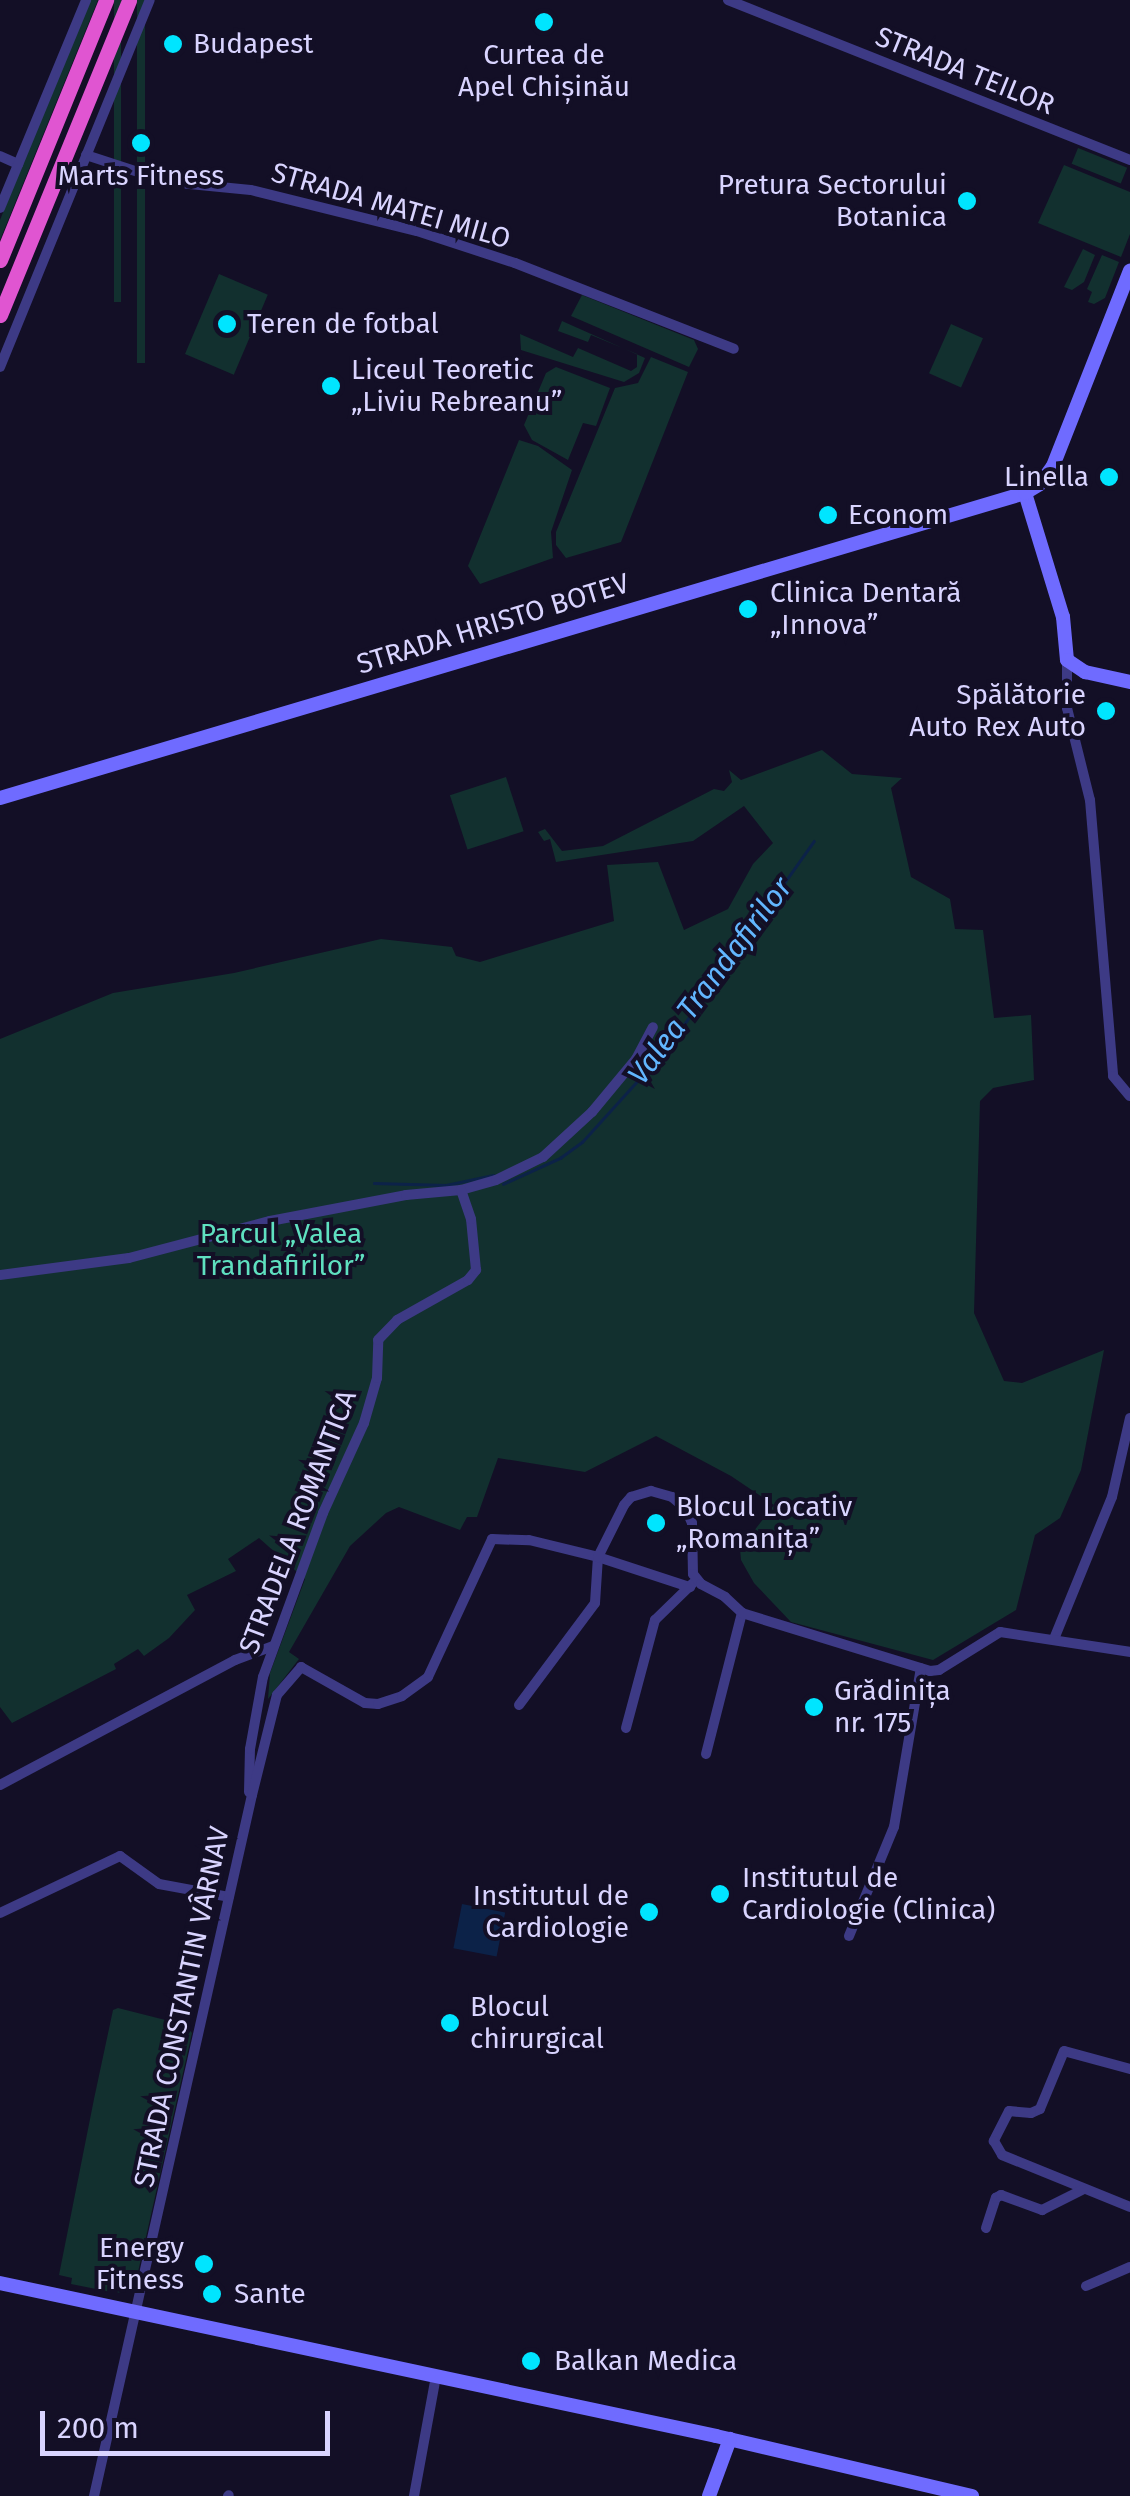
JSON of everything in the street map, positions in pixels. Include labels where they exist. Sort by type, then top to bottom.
[{"type":"highway","points":[[0,260],[106,0]]},
{"type":"highway","points":[[0,315],[4,296],[129,0]]},
{"type":"main road","points":[[1130,270],[1052,466],[1040,484],[1025,492],[1033,530],[1063,616],[1067,660],[1084,672],[1130,682]]},
{"type":"main road","name":"STRADA HRISTO BOTEV","points":[[0,798],[1025,492]]},
{"type":"main road","points":[[0,2284],[730,2440],[972,2496]]},
{"type":"main road","points":[[709,2496],[730,2440]]},
{"type":"street","points":[[0,208],[86,0]]},
{"type":"street","points":[[0,368],[150,0]]},
{"type":"street","name":"STRADA TEILOR","points":[[728,0],[1130,160]]},
{"type":"street","name":"STRADA MATEI MILO","points":[[86,155],[169,182],[252,190],[417,231],[515,264],[734,349]]},
{"type":"street","points":[[0,156],[18,164]]},
{"type":"street","points":[[1067,660],[1066,708],[1090,800],[1112,1076],[1130,1096]]},
{"type":"street","points":[[0,1275],[128,1258],[270,1221],[406,1195],[461,1190],[526,1167],[556,1147],[615,1089],[653,1027]]},
{"type":"street","name":"STRADELA ROMANTICA","points":[[250,1802],[250,1749],[273,1646],[323,1513],[364,1423],[376,1378],[378,1340],[397,1320],[468,1280],[476,1270],[478,1254],[461,1190]]},
{"type":"street","points":[[1054,1640],[1112,1498],[1130,1418]]},
{"type":"street","points":[[519,1706],[595,1603],[598,1557],[631,1497],[660,1492],[680,1503],[690,1516],[693,1583]]},
{"type":"street","name":"STRADA CONSTANTIN VÂRNAV","points":[[94,2496],[277,1695],[301,1668],[364,1703],[390,1701],[421,1684],[436,1663],[492,1539],[530,1540],[598,1557]]},
{"type":"street","points":[[598,1557],[693,1583],[742,1613],[921,1668],[939,1670],[1000,1632],[1130,1652]]},
{"type":"street","points":[[626,1728],[655,1620],[693,1583]]},
{"type":"street","points":[[706,1754],[742,1613]]},
{"type":"street","points":[[0,1785],[235,1660],[273,1646]]},
{"type":"street","points":[[849,1936],[894,1827],[921,1668]]},
{"type":"street","points":[[0,1913],[120,1856],[159,1884],[229,1897]]},
{"type":"street","points":[[1130,2068],[1064,2050],[1040,2108],[1009,2111],[994,2141],[1002,2154],[1130,2207]]},
{"type":"street","points":[[986,2228],[1000,2196],[1042,2210],[1082,2190]]},
{"type":"street","points":[[1086,2286],[1130,2267]]},
{"type":"street","points":[[414,2496],[436,2376]]},
{"type":"green space","points":[[89,0],[98,0],[0,240],[0,220]]},
{"type":"green space","points":[[114,0],[121,0],[121,302],[114,302]]},
{"type":"green space","points":[[137,0],[145,0],[145,363],[137,363]]},
{"type":"green space","points":[[1078,148],[1127,168],[1121,184],[1072,164]]},
{"type":"green space","points":[[1064,165],[1130,192],[1130,234],[1121,257],[1038,223]]},
{"type":"green space","points":[[1083,249],[1095,255],[1084,282],[1072,290],[1064,287]]},
{"type":"green space","points":[[1102,255],[1119,262],[1105,298],[1094,304],[1088,302],[1092,292],[1087,289]]},
{"type":"green space","name":"Teren de fotbal","points":[[219,274],[268,295],[234,375],[185,354]]},
{"type":"green space","points":[[582,295],[694,340],[698,349],[689,367],[571,316]]},
{"type":"green space","points":[[562,321],[624,349],[591,335],[588,342],[558,331]]},
{"type":"green space","points":[[951,324],[983,338],[961,388],[929,373]]},
{"type":"green space","points":[[520,334],[573,357],[578,348],[631,371],[637,367],[637,354],[645,358],[639,373],[624,382],[521,350]]},
{"type":"green space","points":[[651,357],[688,372],[621,542],[566,558],[556,545],[556,532],[615,388],[638,383]]},
{"type":"green space","points":[[556,367],[610,388],[596,426],[583,423],[568,460],[532,440],[524,425],[546,373]]},
{"type":"green space","points":[[519,440],[538,446],[572,470],[551,532],[553,558],[480,584],[468,566]]},
{"type":"green space","name":"Parcul „Valea Trandafirilor”","points":[[822,750],[852,774],[902,778],[891,788],[911,877],[950,899],[955,929],[983,930],[994,1018],[1031,1015],[1034,1080],[993,1088],[980,1101],[974,1313],[1004,1381],[1022,1383],[1104,1350],[1081,1470],[1060,1518],[1035,1535],[1016,1610],[933,1660],[791,1622],[754,1583],[741,1560],[740,1549],[774,1505],[731,1476],[656,1436],[585,1472],[498,1458],[477,1517],[467,1517],[460,1530],[399,1507],[386,1513],[350,1546],[289,1652],[299,1659],[268,1699],[270,1673],[305,1579],[259,1538],[228,1559],[236,1571],[187,1595],[195,1610],[169,1638],[144,1656],[138,1649],[114,1664],[116,1669],[12,1723],[0,1707],[0,1039],[113,993],[234,973],[381,939],[452,947],[456,956],[480,962],[614,921],[607,865],[658,862],[684,930],[728,909],[753,864],[773,843],[744,806],[693,841],[556,862],[550,839],[544,841],[538,832],[545,829],[562,851],[603,846],[714,789],[724,791],[732,782],[729,770],[741,780]]},
{"type":"green space","points":[[506,777],[524,831],[468,849],[450,795]]},
{"type":"green space","points":[[113,2010],[185,2025],[192,2033],[136,2281],[127,2291],[116,2293],[71,2284],[72,2278],[59,2275]]},
{"type":"water","points":[[462,1904],[505,1912],[497,1957],[453,1948]]},
{"type":"waterway","name":"Valea Trandafirilor","points":[[503,1184],[560,1158],[582,1142],[668,1047],[814,841]]},
{"type":"waterway","name":"Valea Trandafirilor","points":[[374,1183],[446,1185],[493,1175]]},
{"type":"place","name":"Curtea de Apel Chișinău","points":[[544,22]]},
{"type":"place","name":"Budapest","points":[[173,44]]},
{"type":"place","name":"Marts Fitness","points":[[141,143]]},
{"type":"place","name":"Pretura Sectorului Botanica","points":[[967,201]]},
{"type":"place","name":"Teren de fotbal","points":[[227,324]]},
{"type":"place","name":"Liceul Teoretic „Liviu Rebreanu”","points":[[331,386]]},
{"type":"place","name":"Linella","points":[[1109,477]]},
{"type":"place","name":"Econom","points":[[828,515]]},
{"type":"place","name":"Clinica Dentară „Innova”","points":[[748,609]]},
{"type":"place","name":"Spălătorie Auto Rex Auto","points":[[1106,711]]},
{"type":"place","name":"Blocul Locativ „Romanița”","points":[[656,1523]]},
{"type":"place","name":"Grădinița nr. 175","points":[[814,1707]]},
{"type":"place","name":"Institutul de Cardiologie (Clinica)","points":[[720,1894]]},
{"type":"place","name":"Institutul de Cardiologie","points":[[649,1912]]},
{"type":"place","name":"Blocul chirurgical","points":[[450,2023]]},
{"type":"place","name":"Energy Fitness","points":[[204,2264]]},
{"type":"place","name":"Sante","points":[[212,2294]]},
{"type":"place","name":"Balkan Medica","points":[[531,2361]]}]
